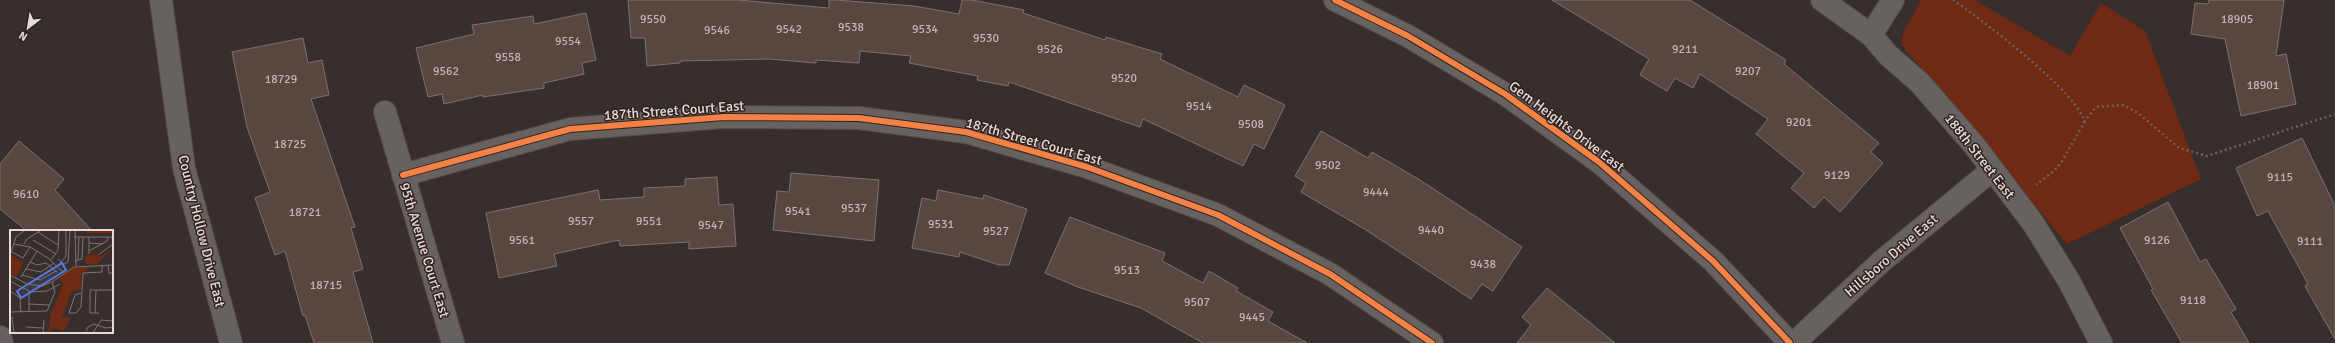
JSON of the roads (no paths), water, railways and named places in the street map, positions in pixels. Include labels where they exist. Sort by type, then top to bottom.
[{"type":"street","name":"Country Hollow Drive East","points":[[161,0],[184,168],[231,343]]},
{"type":"street","name":"Gem Heights Drive East","points":[[1335,0],[1408,36],[1505,94],[1599,162],[1713,261],[1790,343]]},
{"type":"street","name":"188th Street East","points":[[1822,0],[1871,35],[1888,55],[1920,83],[1949,114],[2033,223],[2069,282],[2101,343]]},
{"type":"street","points":[[1871,35],[1893,0]]},
{"type":"street","name":"95th Avenue Court East","points":[[385,112],[453,343]]},
{"type":"street","name":"187th Street Court East","points":[[403,176],[570,129],[724,117],[859,118],[966,132],[1086,167],[1218,214],[1330,274],[1432,343]]},
{"type":"street","name":"Hillsboro Drive East","points":[[1794,343],[1882,261],[1992,170]]},
{"type":"street","points":[[0,337],[2,343]]}]
